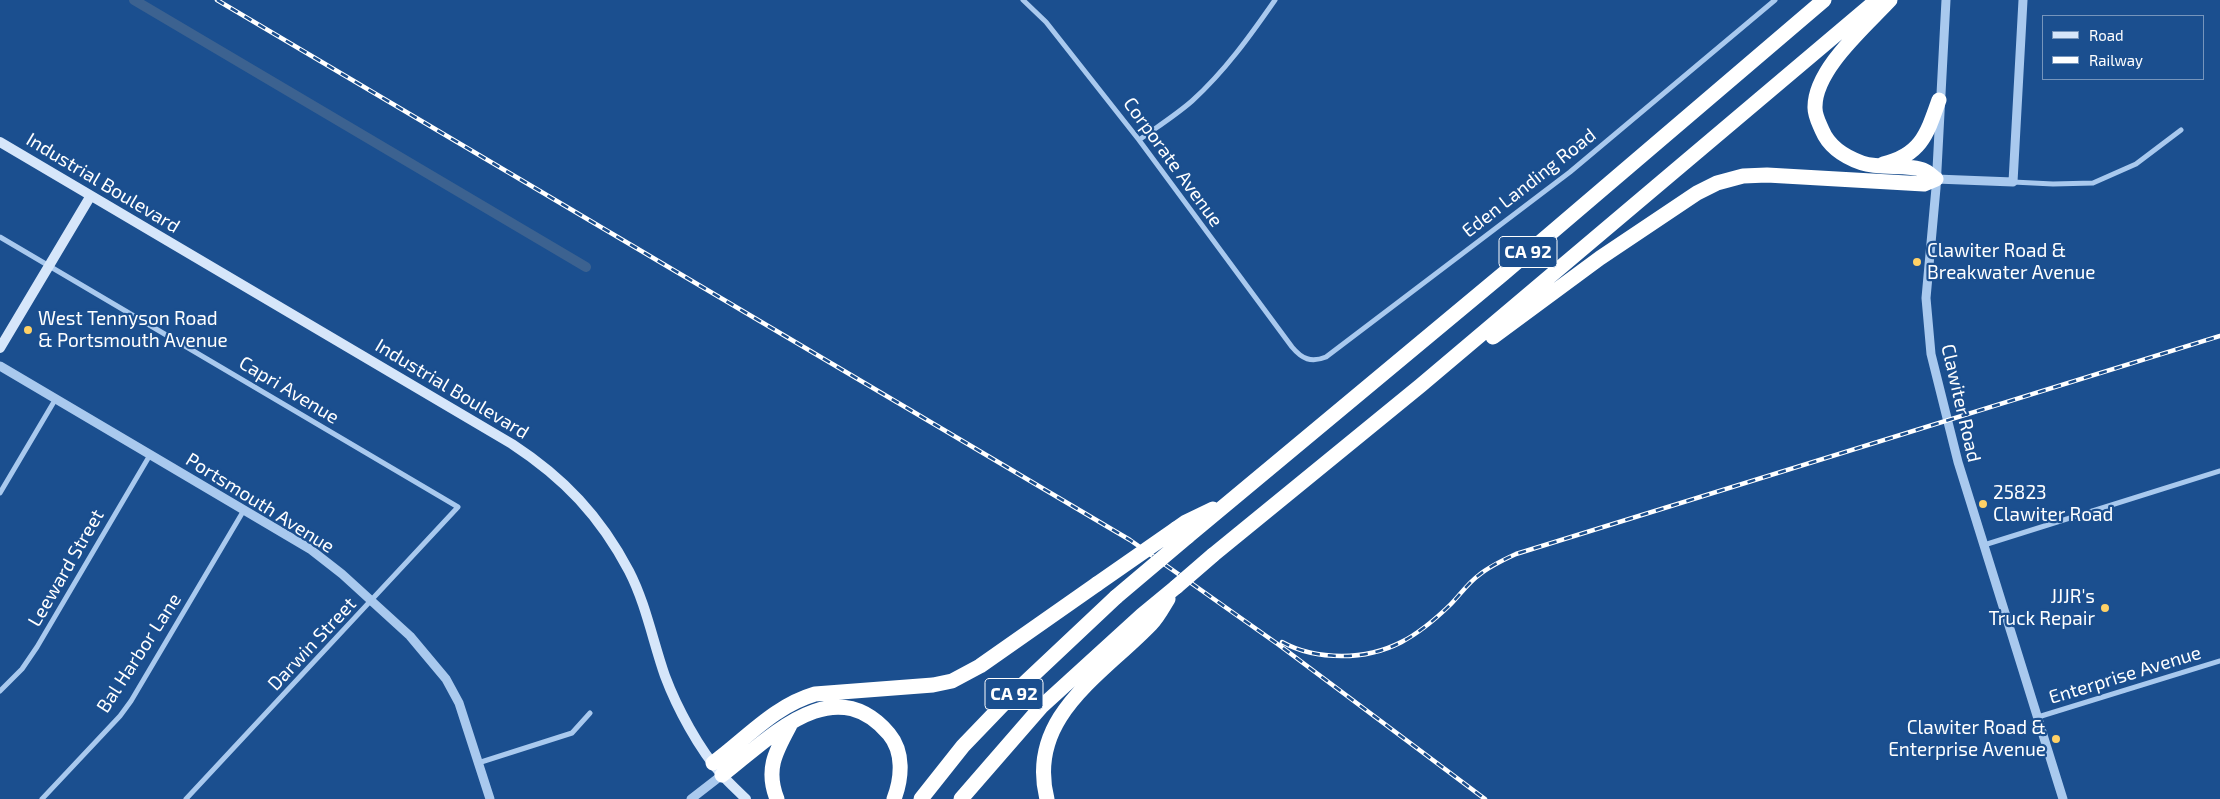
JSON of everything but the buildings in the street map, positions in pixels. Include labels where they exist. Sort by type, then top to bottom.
[{"type":"highway","name":"CA 92","points":[[921,799],[962,746],[1014,693],[1181,533],[1230,502],[1503,274],[1824,0]]},
{"type":"highway","name":"CA 92","points":[[961,799],[1041,707],[1147,619],[1176,587],[1420,386],[1877,0]]},
{"type":"highway","points":[[1890,0],[1825,73],[1818,89],[1815,107],[1816,117],[1825,137],[1835,149],[1854,160],[1876,166],[1922,170],[1936,179]]},
{"type":"highway","points":[[1876,166],[1902,157],[1920,145],[1928,133],[1939,100]]},
{"type":"highway","points":[[1420,386],[1449,371],[1608,252],[1697,193],[1717,184],[1743,176],[1767,175],[1924,184],[1936,179]]},
{"type":"highway","points":[[717,769],[776,712],[797,699],[815,694],[933,685],[964,676],[1097,584],[1181,533]]},
{"type":"highway","points":[[1048,799],[1043,782],[1044,758],[1054,726],[1100,670],[1147,619]]},
{"type":"highway","points":[[717,769],[806,713],[834,708],[857,711],[876,721],[890,735],[898,751],[900,770],[894,799]]},
{"type":"highway","points":[[777,799],[771,785],[772,766],[774,756],[792,721]]},
{"type":"main road","name":"Industrial Boulevard","points":[[0,142],[512,444],[540,462],[569,487],[592,513],[630,573],[668,685],[687,723],[717,769],[746,799]]},
{"type":"main road","points":[[0,348],[90,196]]},
{"type":"street","name":"Corporate Avenue","points":[[1023,0],[1046,22],[1139,140],[1292,347]]},
{"type":"street","points":[[1139,140],[1191,102],[1215,79],[1237,54],[1275,0]]},
{"type":"street","name":"Eden Landing Road","points":[[1292,347],[1298,354],[1310,361],[1326,358],[1570,172],[1775,0]]},
{"type":"street","name":"Clawiter Road","points":[[1946,0],[1936,179],[1926,298],[1931,354],[1958,462],[2063,799]]},
{"type":"street","points":[[2013,182],[2023,0]]},
{"type":"street","points":[[1936,179],[2093,183],[2136,164],[2181,130]]},
{"type":"street","name":"Capri Avenue","points":[[0,237],[458,507]]},
{"type":"street","name":"Portsmouth Avenue","points":[[0,366],[310,549],[342,574],[410,636],[446,679],[459,703],[490,799]]},
{"type":"street","points":[[0,493],[55,400]]},
{"type":"street","name":"Leeward Street","points":[[0,691],[22,669],[37,648],[150,455]]},
{"type":"street","points":[[1984,544],[2220,472]]},
{"type":"street","name":"Darwin Street","points":[[186,799],[372,602],[458,507]]},
{"type":"street","name":"Bal Harbor Lane","points":[[42,799],[120,716],[131,701],[244,510]]},
{"type":"street","name":"Enterprise Avenue","points":[[2038,717],[2220,661]]},
{"type":"street","points":[[478,763],[572,733],[590,713]]},
{"type":"street","points":[[691,799],[717,769]]},
{"type":"waterway","points":[[134,0],[586,267]]},
{"type":"railway","points":[[217,0],[1130,540],[1279,645],[1485,799]]},
{"type":"railway","points":[[1282,642],[1303,651],[1334,656],[1359,655],[1388,648],[1414,635],[1426,626],[1483,572],[1516,554],[2220,336]]},
{"type":"place","name":"Clawiter Road & Breakwater Avenue","points":[[1917,262]]},
{"type":"place","name":"West Tennyson Road & Portsmouth Avenue","points":[[28,330]]},
{"type":"place","name":"25823 Clawiter Road","points":[[1983,504]]},
{"type":"place","name":"JJJR's Truck Repair","points":[[2105,608]]},
{"type":"place","name":"Clawiter Road & Enterprise Avenue","points":[[2056,739]]}]
